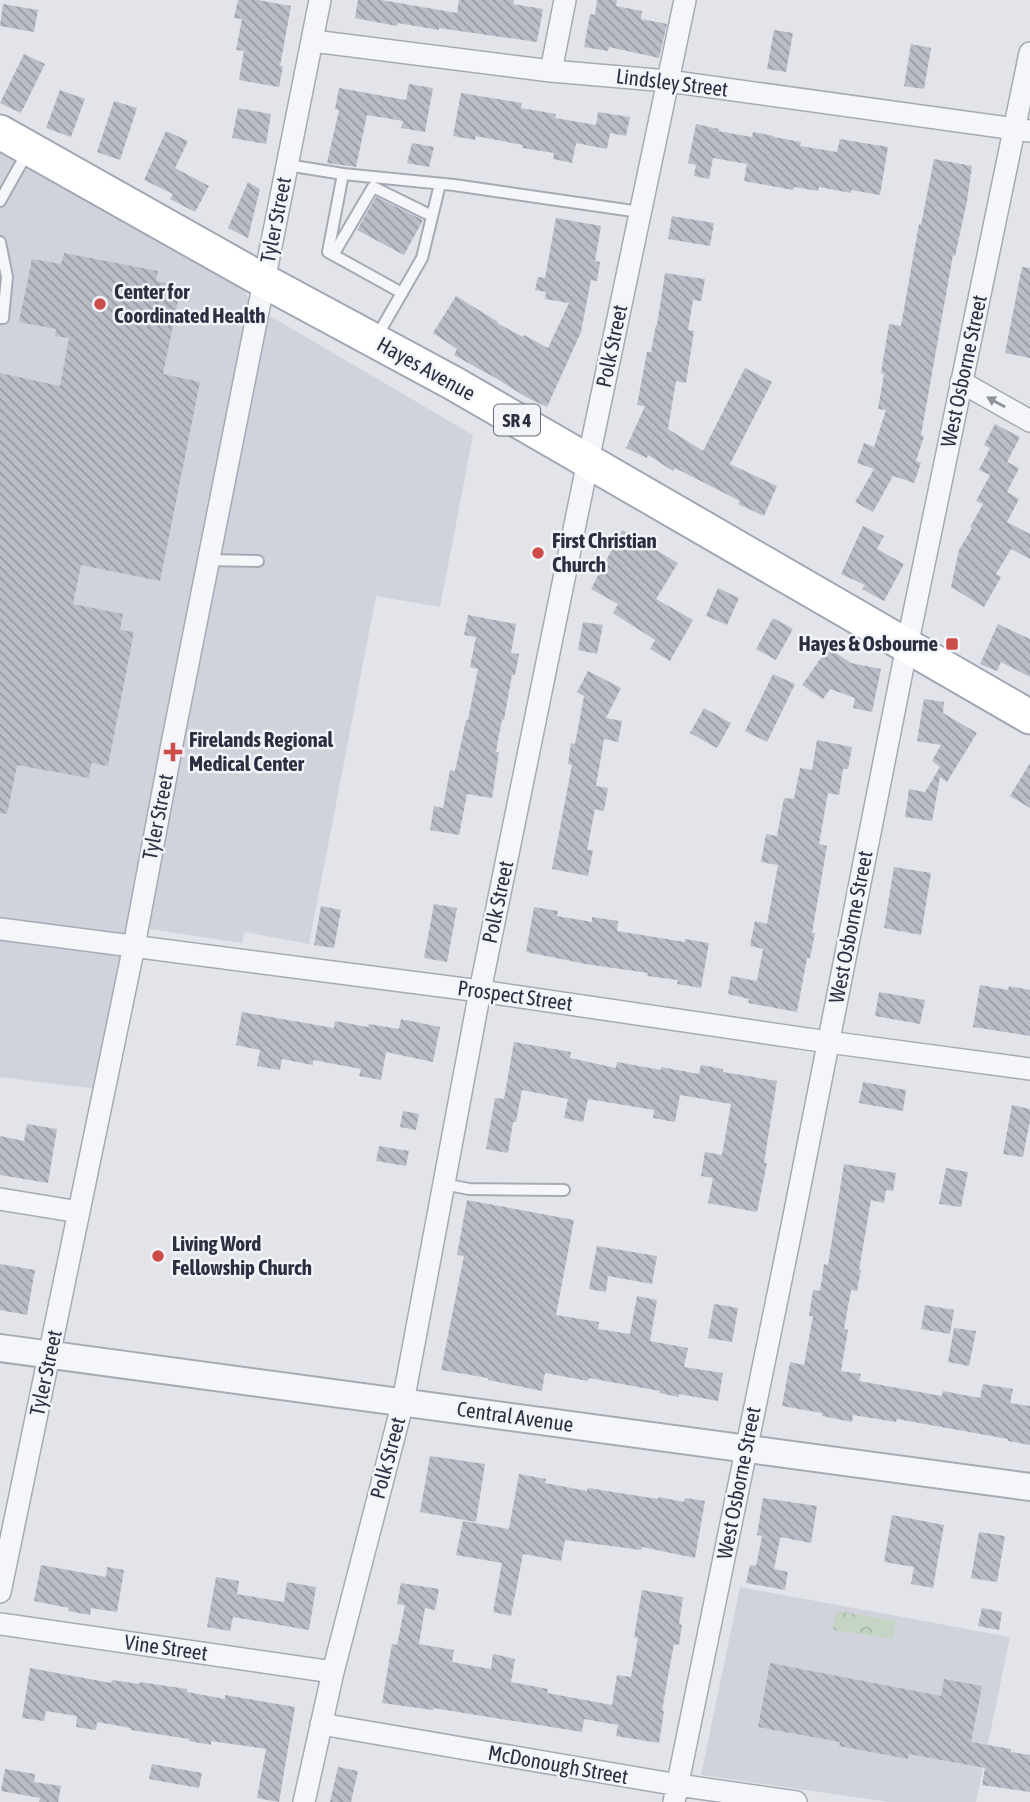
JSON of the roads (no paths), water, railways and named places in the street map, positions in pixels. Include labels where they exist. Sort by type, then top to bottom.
[{"type":"main road","name":"Hayes Avenue","points":[[0,132],[264,281],[453,383],[1030,717]]},
{"type":"street","name":"Tyler Street","points":[[0,1592],[134,946],[320,0]]},
{"type":"street","points":[[551,71],[565,0]]},
{"type":"street","name":"Polk Street","points":[[304,1802],[332,1672],[403,1402],[480,991],[685,0]]},
{"type":"street","name":"Lindsley Street","points":[[313,41],[551,71],[668,81],[1023,130]]},
{"type":"street","name":"West Osborne Street","points":[[676,1794],[961,382],[1023,130],[1030,53]]},
{"type":"street","points":[[961,382],[1030,421]]},
{"type":"street","name":"Prospect Street","points":[[0,929],[480,991],[1030,1069]]},
{"type":"street","points":[[0,1199],[79,1212]]},
{"type":"street","name":"Central Avenue","points":[[0,1348],[1030,1487]]},
{"type":"street","name":"Vine Street","points":[[0,1624],[332,1672]]},
{"type":"street","name":"McDonough Street","points":[[321,1724],[676,1794],[796,1802]]},
{"type":"lane","points":[[0,201],[29,148]]},
{"type":"lane","points":[[287,165],[343,174],[372,182],[440,184],[640,212]]},
{"type":"lane","points":[[343,174],[328,252],[402,293]]},
{"type":"lane","points":[[372,182],[432,216]]},
{"type":"lane","points":[[333,255],[372,182]]},
{"type":"lane","points":[[374,341],[422,257],[440,184]]},
{"type":"lane","points":[[0,242],[7,290],[3,318],[0,318]]},
{"type":"lane","points":[[209,560],[258,561]]},
{"type":"lane","points":[[444,1184],[469,1189],[564,1190]]},
{"type":"place","name":"Center for Coordinated Health","points":[[100,304]]},
{"type":"place","name":"First Christian Church","points":[[538,553]]},
{"type":"place","name":"Hayes & Osbourne","points":[[952,644]]},
{"type":"place","name":"Firelands Regional Medical Center","points":[[173,752]]},
{"type":"place","name":"Living Word Fellowship Church","points":[[158,1256]]}]
